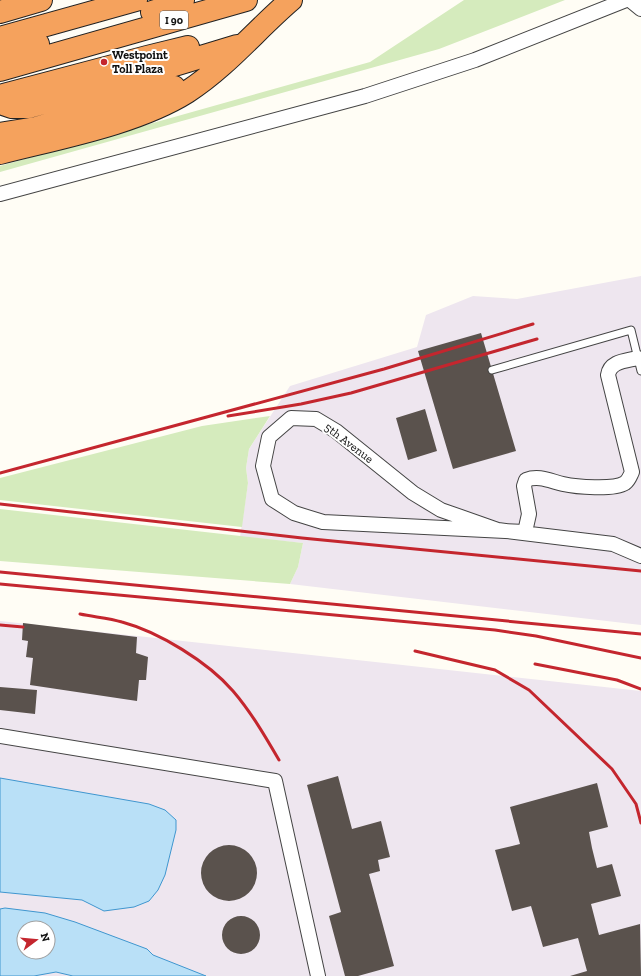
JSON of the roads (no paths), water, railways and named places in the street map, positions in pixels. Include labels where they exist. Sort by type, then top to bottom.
[{"type":"highway","points":[[0,12],[41,0]]},
{"type":"highway","points":[[0,25],[89,0]]},
{"type":"highway","points":[[0,38],[136,0]]},
{"type":"highway","name":"I 90","points":[[0,52],[11,52],[178,4],[184,0]]},
{"type":"highway","name":"I 90","points":[[0,70],[246,0]]},
{"type":"highway","points":[[0,153],[79,133],[145,113],[187,92],[248,40],[273,15],[291,0]]},
{"type":"highway","points":[[0,103],[12,107],[30,107],[230,49],[248,40],[302,0]]},
{"type":"highway","points":[[0,96],[190,47],[240,32],[273,15]]},
{"type":"highway","points":[[0,87],[8,80],[21,73],[104,54],[147,42],[167,39],[179,45],[190,47]]},
{"type":"highway","points":[[0,134],[36,128],[169,89],[191,81],[222,63]]},
{"type":"street","points":[[0,194],[365,96],[475,60],[626,0]]},
{"type":"street","points":[[630,0],[641,9]]},
{"type":"street","points":[[525,532],[529,514],[524,486],[526,480],[534,478],[575,486],[615,486],[626,482],[629,479],[632,472],[608,370],[613,364],[640,364]]},
{"type":"street","name":"5th Avenue","points":[[525,532],[323,522],[294,513],[272,499],[263,466],[269,437],[291,418],[316,419],[336,431],[413,493],[441,510],[498,530],[525,532],[613,544],[641,556]]},
{"type":"street","points":[[0,736],[275,781],[318,976]]},
{"type":"lane","points":[[492,370],[631,330],[640,364]]},
{"type":"water","points":[[0,778],[149,804],[165,810],[176,820],[176,830],[165,875],[158,890],[149,901],[134,907],[104,911],[82,900],[0,892]]},
{"type":"water","points":[[5,908],[45,913],[75,922],[147,949],[153,955],[206,976],[73,976],[56,972],[34,976],[0,976],[0,909]]},
{"type":"railway","points":[[0,473],[384,369],[533,324]]},
{"type":"railway","points":[[228,416],[301,404],[351,393],[537,339]]},
{"type":"railway","points":[[0,504],[302,538],[641,571]]},
{"type":"railway","points":[[0,572],[641,634]]},
{"type":"railway","points":[[0,584],[495,630],[536,636],[641,658]]},
{"type":"railway","points":[[80,614],[117,621],[136,627],[167,641],[197,659],[223,680],[240,699],[258,724],[279,760]]},
{"type":"railway","points":[[0,625],[23,627]]},
{"type":"railway","points":[[415,651],[495,670],[529,690],[612,769],[636,804],[641,823]]},
{"type":"railway","points":[[535,664],[617,680],[641,689]]},
{"type":"place","name":"Westpoint Toll Plaza","points":[[104,62]]}]
